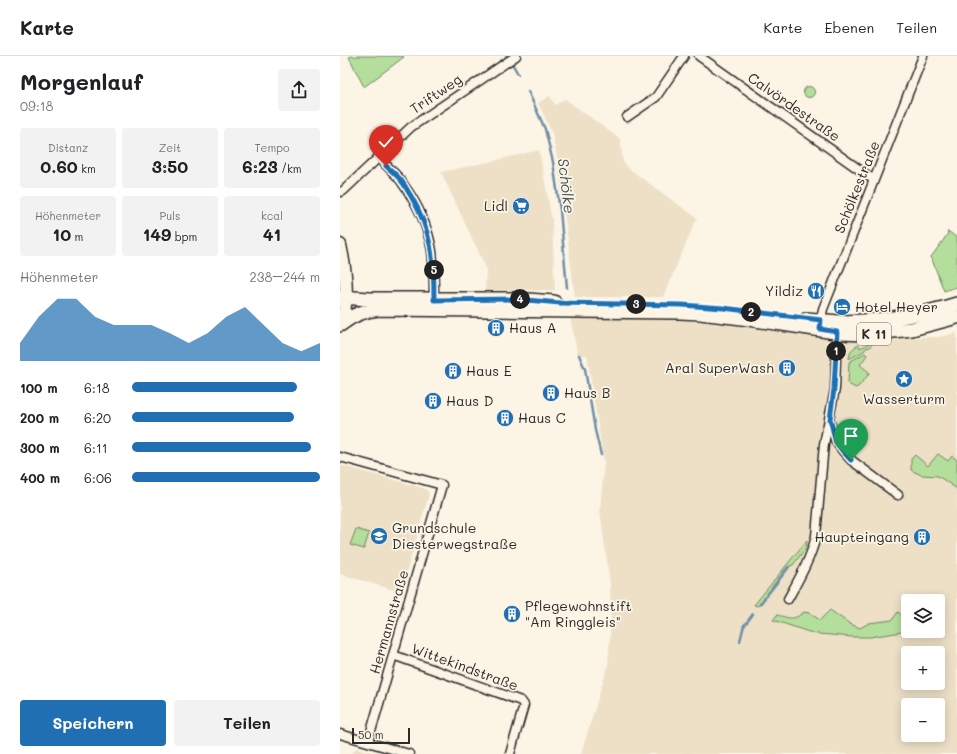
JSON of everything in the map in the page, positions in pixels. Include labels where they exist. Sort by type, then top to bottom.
[{"type":"main road","points":[[340,245],[344,270],[342,294],[344,314],[340,324]]},
{"type":"main road","name":"K 11","points":[[342,294],[369,299],[515,299],[560,303],[682,305],[723,308],[820,325]]},
{"type":"main road","name":"K 11","points":[[837,327],[857,321],[901,316],[957,304]]},
{"type":"main road","name":"K 11","points":[[340,324],[364,311],[379,309],[680,312],[837,327],[865,334],[918,328],[957,317]]},
{"type":"street","name":"Triftweg","points":[[340,192],[343,191],[411,127],[516,56]]},
{"type":"street","points":[[627,117],[656,97],[684,56]]},
{"type":"street","name":"Calvördestraße","points":[[699,56],[874,180]]},
{"type":"street","name":"Schölkestraße","points":[[820,325],[823,309],[923,56]]},
{"type":"street","points":[[378,157],[403,183],[418,208],[427,230],[434,271],[434,300]]},
{"type":"street","points":[[788,599],[814,546],[816,536],[824,444],[830,419],[834,389],[837,327]]},
{"type":"street","points":[[830,419],[836,442],[842,450],[851,460],[898,495]]},
{"type":"street","name":"Hermannstraße","points":[[340,457],[442,486],[368,742]]},
{"type":"street","name":"Wittekindstraße","points":[[393,655],[521,701],[524,705],[510,754]]},
{"type":"street","points":[[340,734],[409,754]]},
{"type":"shaded area","points":[[550,96],[555,105],[565,99],[620,139],[623,162],[628,168],[697,218],[663,297],[575,297],[558,162],[552,133],[538,103]]},
{"type":"shaded area","points":[[539,150],[552,220],[555,290],[485,291],[486,268],[441,172]]},
{"type":"shaded area","points":[[615,316],[642,319],[682,320],[841,338],[939,337],[957,333],[957,754],[581,754],[608,665],[611,621],[610,584],[600,510],[604,463],[587,355],[578,355],[570,318],[604,318]]},
{"type":"shaded area","name":"Grundschule Diesterwegstraße","points":[[340,465],[423,488],[427,490],[429,494],[401,592],[340,574]]},
{"type":"shaded area","points":[[356,748],[378,754],[352,754]]},
{"type":"green space","points":[[349,57],[404,57],[364,87]]},
{"type":"green space","points":[[807,87],[811,87],[813,88],[813,96],[807,97],[804,94],[804,90]]},
{"type":"green space","points":[[948,231],[957,238],[957,287],[944,291],[931,257],[947,235]]},
{"type":"green space","points":[[874,341],[869,348],[867,347],[864,351],[849,359],[852,350],[855,347],[859,345],[860,348]]},
{"type":"green space","points":[[865,353],[867,355],[860,365],[869,372],[869,374],[856,388],[848,384],[849,362]]},
{"type":"green space","points":[[938,454],[948,461],[952,456],[957,460],[957,489],[938,476],[921,475],[911,470],[911,459],[915,455],[928,466]]},
{"type":"green space","points":[[356,529],[369,533],[364,549],[350,545]]},
{"type":"green space","points":[[807,540],[806,548],[793,565],[787,567],[758,606],[754,605]]},
{"type":"green space","points":[[830,610],[850,624],[860,628],[869,623],[892,620],[898,612],[901,615],[901,632],[870,637],[817,634],[773,620],[777,615],[794,618],[804,612],[809,613],[820,620]]},
{"type":"waterway","name":"Schölke","points":[[513,65],[518,74]]},
{"type":"waterway","name":"Schölke","points":[[528,91],[545,129],[553,162],[560,210],[567,288]]},
{"type":"waterway","name":"Schölke","points":[[579,355],[585,369],[595,430],[601,455]]},
{"type":"waterway","points":[[760,604],[789,567]]},
{"type":"waterway","points":[[744,626],[753,614]]},
{"type":"waterway","name":"Schölke","points":[[740,641],[744,625]]},
{"type":"place","name":"Lidl","points":[[521,206]]},
{"type":"place","name":"Yildiz","points":[[816,291]]},
{"type":"place","name":"Hotel Heyer","points":[[842,307]]},
{"type":"place","name":"Haus A","points":[[496,328]]},
{"type":"place","name":"Aral SuperWash","points":[[787,368]]},
{"type":"place","name":"Haus E","points":[[453,371]]},
{"type":"place","name":"Wasserturm","points":[[904,379]]},
{"type":"place","name":"Haus B","points":[[551,393]]},
{"type":"place","name":"Haus D","points":[[433,401]]},
{"type":"place","name":"Haus C","points":[[505,418]]},
{"type":"place","name":"Grundschule Diesterwegstraße","points":[[379,536]]},
{"type":"place","name":"Haupteingang","points":[[922,537]]},
{"type":"place","name":"Pflegewohnstift \"Am Ringgleis\"","points":[[512,614]]},
{"type":"route","points":[[386,166],[403,183],[418,208],[427,230],[432,251],[434,271],[434,300],[515,299],[560,303],[666,304],[723,308],[793,318],[821,320],[820,329],[837,332],[834,389],[830,419],[836,442],[851,460]]}]
